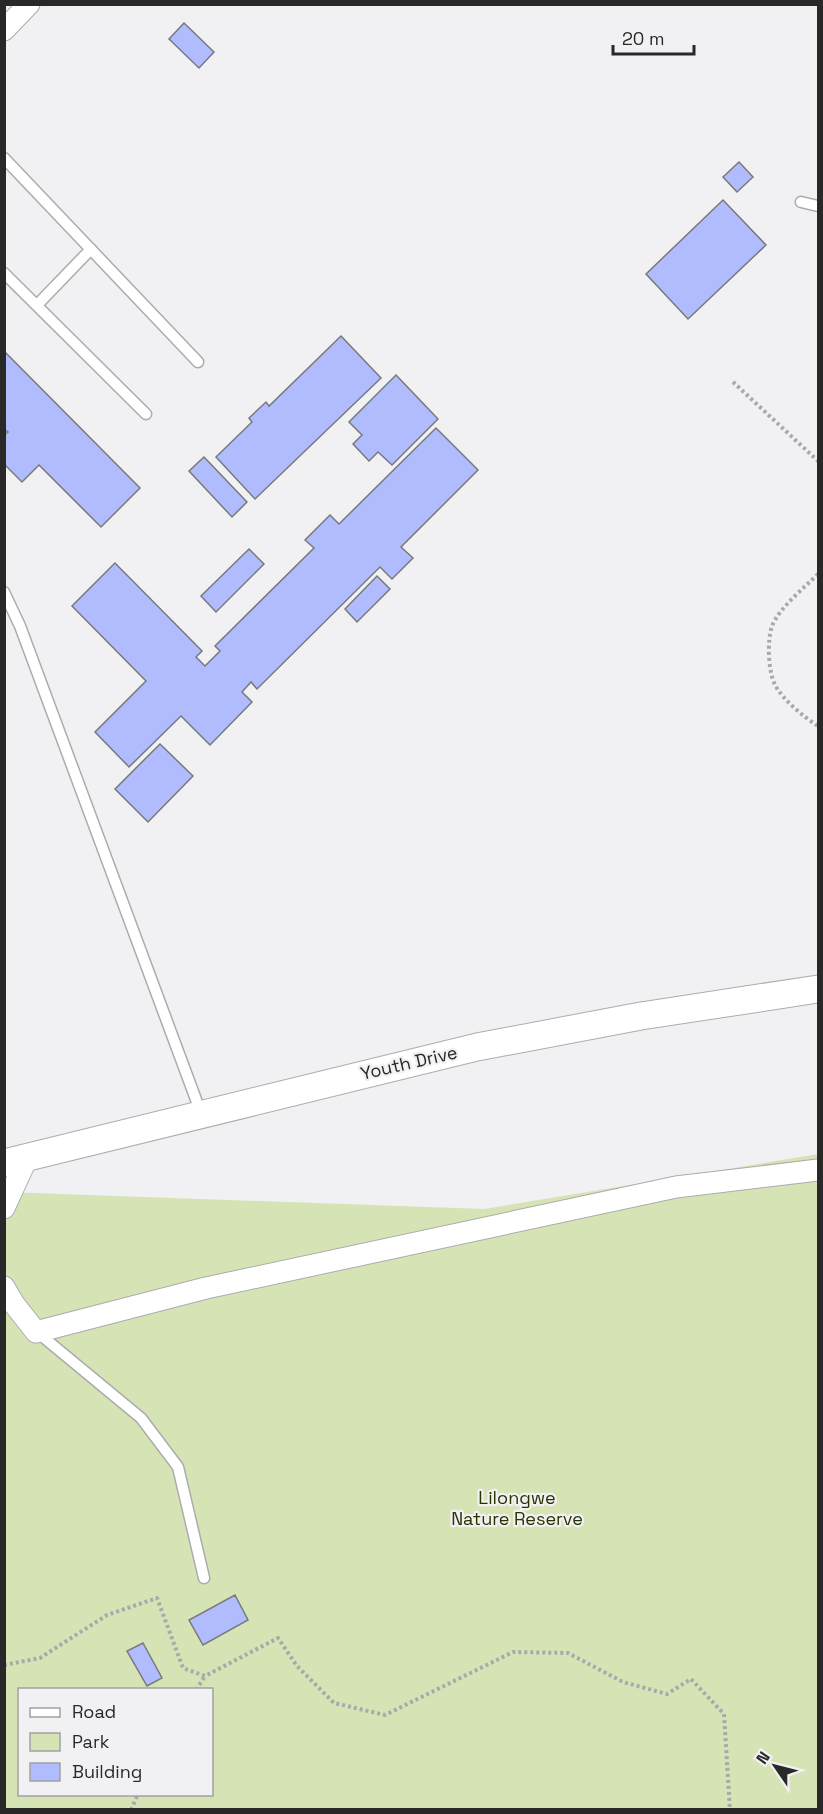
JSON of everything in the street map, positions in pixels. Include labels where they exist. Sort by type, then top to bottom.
[{"type":"street","points":[[4,30],[29,4]]},
{"type":"street","name":"Youth Drive","points":[[16,1160],[477,1047],[641,1016],[819,990]]},
{"type":"street","points":[[4,1208],[16,1160]]},
{"type":"street","points":[[4,1287],[36,1332],[206,1288],[676,1187],[819,1170]]},
{"type":"lane","points":[[4,158],[198,362]]},
{"type":"lane","points":[[801,202],[819,206]]},
{"type":"lane","points":[[38,304],[91,249]]},
{"type":"lane","points":[[4,273],[38,304],[146,414]]},
{"type":"lane","points":[[4,592],[20,626],[201,1113]]},
{"type":"lane","points":[[36,1332],[141,1418],[178,1467],[204,1578]]},
{"type":"path","points":[[733,382],[819,461]]},
{"type":"path","points":[[819,574],[793,598],[772,625],[769,656],[775,685],[803,716],[819,726]]},
{"type":"path","points":[[4,1665],[40,1658],[108,1615],[157,1598],[183,1668],[205,1676]]},
{"type":"path","points":[[196,1688],[205,1676],[278,1638],[297,1665],[334,1703],[385,1715],[513,1652],[568,1653],[623,1682],[667,1694],[691,1679],[724,1714],[730,1809]]},
{"type":"green space","name":"Lilongwe Nature Reserve","points":[[818,1154],[818,1809],[5,1810],[5,1192],[484,1209]]},
{"type":"building","points":[[184,23],[214,52],[199,68],[169,39]]},
{"type":"building","points":[[739,162],[753,177],[737,192],[723,177]]},
{"type":"building","points":[[723,200],[766,245],[688,319],[646,274]]},
{"type":"building","points":[[341,336],[381,378],[255,499],[216,457],[252,422],[249,418],[266,402],[269,406]]},
{"type":"building","points":[[4,351],[140,488],[101,527],[39,465],[22,482],[4,464],[4,435],[8,432],[4,429]]},
{"type":"building","points":[[396,375],[438,419],[392,465],[378,452],[369,461],[353,444],[362,435],[349,422]]},
{"type":"building","points":[[436,428],[478,470],[401,547],[413,558],[392,579],[380,567],[257,689],[251,682],[242,692],[252,702],[210,745],[181,716],[129,767],[95,732],[146,681],[72,606],[115,563],[202,651],[196,657],[205,666],[220,651],[215,646],[314,548],[305,540],[330,515],[339,524]]},
{"type":"building","points":[[204,457],[247,502],[232,517],[189,471]]},
{"type":"building","points":[[249,549],[264,564],[216,612],[201,596]]},
{"type":"building","points":[[377,576],[390,589],[357,622],[345,609]]},
{"type":"building","points":[[160,744],[193,776],[148,822],[115,789]]},
{"type":"building","points":[[235,1595],[248,1620],[203,1645],[189,1620]]},
{"type":"building","points":[[143,1643],[162,1678],[147,1686],[127,1651]]}]
